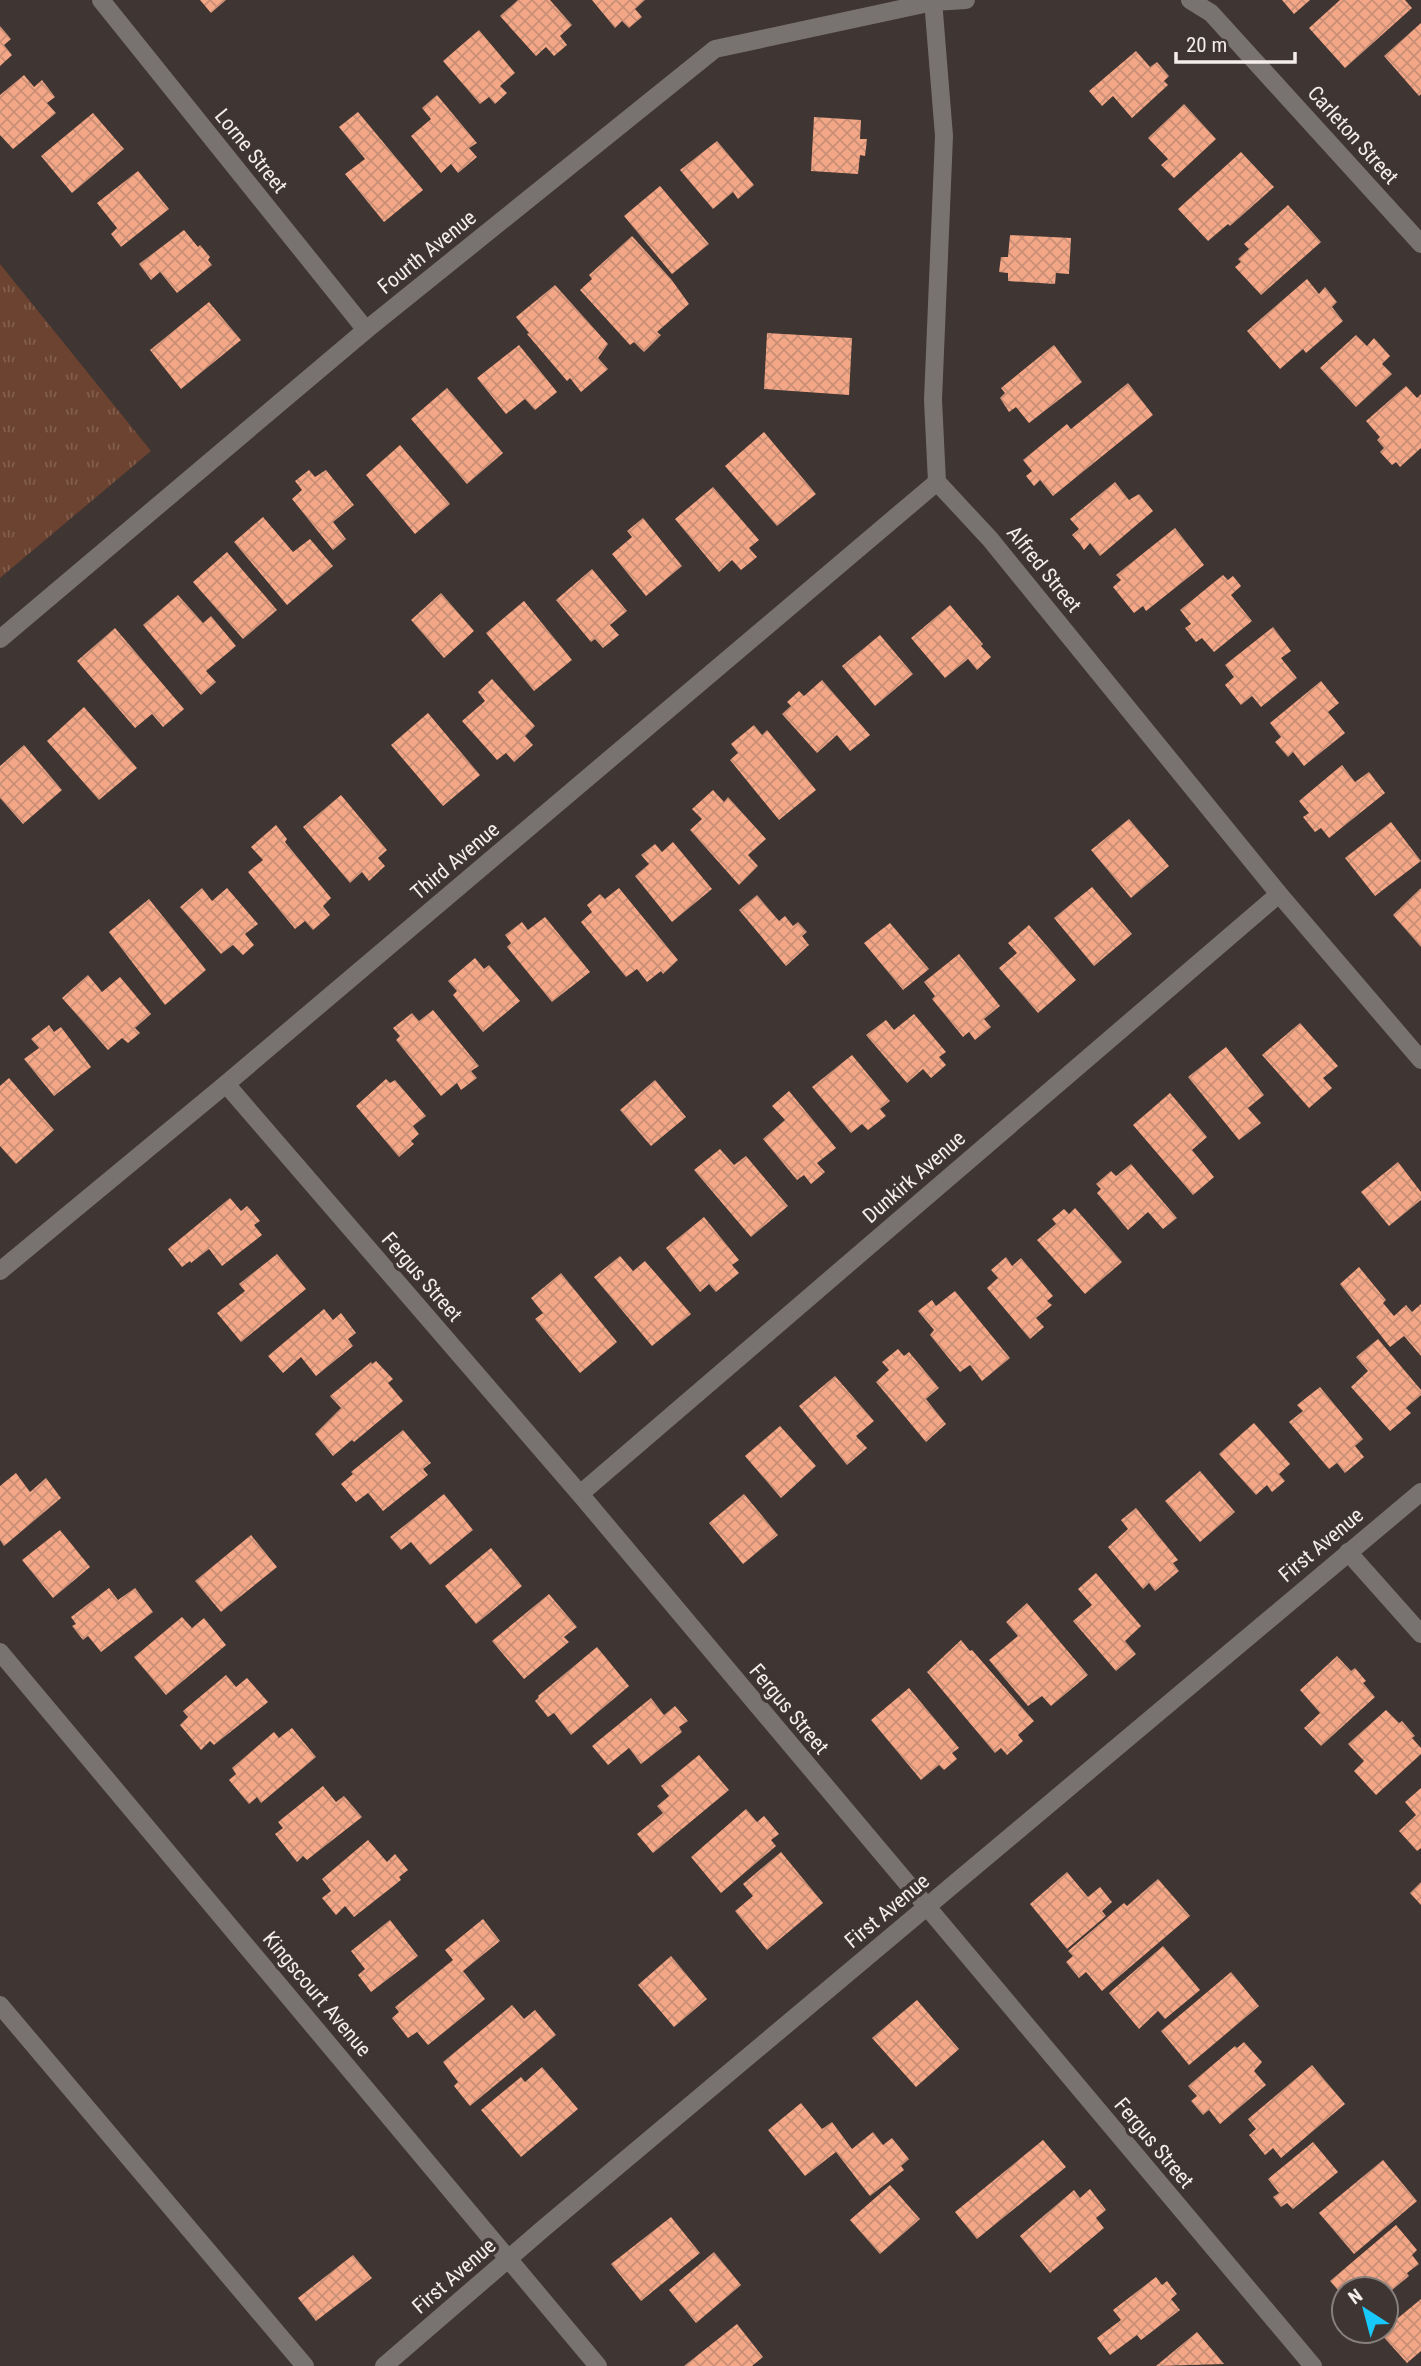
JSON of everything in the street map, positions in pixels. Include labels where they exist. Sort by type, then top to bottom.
[{"type":"street","name":"Lorne Street","points":[[101,0],[366,330]]},
{"type":"street","points":[[937,482],[933,400],[944,136],[933,1],[966,0]]},
{"type":"street","name":"Carleton Street","points":[[1190,0],[1211,13],[1421,244]]},
{"type":"street","name":"Fourth Avenue","points":[[0,639],[366,330],[715,50],[933,1]]},
{"type":"street","name":"Alfred Street","points":[[937,482],[999,550],[1279,894],[1421,1060]]},
{"type":"street","name":"Third Avenue","points":[[0,1271],[226,1084],[937,482]]},
{"type":"street","name":"Dunkirk Avenue","points":[[579,1494],[1279,894]]},
{"type":"street","name":"Fergus Street","points":[[226,1084],[579,1494],[1313,2366]]},
{"type":"street","name":"First Avenue","points":[[384,2366],[1421,1492]]},
{"type":"street","points":[[1348,1552],[1421,1634]]},
{"type":"street","name":"Kingscourt Avenue","points":[[0,1652],[598,2366]]},
{"type":"street","points":[[0,2005],[305,2366]]},
{"type":"green space","points":[[0,264],[151,451],[0,578]]},
{"type":"building","points":[[200,0],[226,0],[211,13]]},
{"type":"building","points":[[518,0],[550,0],[572,25],[560,36],[567,45],[554,56],[546,47],[536,56],[500,16]]},
{"type":"building","points":[[592,0],[645,0],[635,9],[642,17],[629,28],[622,21],[615,28]]},
{"type":"building","points":[[1282,0],[1310,0],[1294,14]]},
{"type":"building","points":[[1340,0],[1405,0],[1412,8],[1345,68],[1309,28]]},
{"type":"building","points":[[1421,23],[1421,94],[1419,96],[1384,56]]},
{"type":"building","points":[[0,26],[11,39],[4,45],[12,55],[0,66]]},
{"type":"building","points":[[479,30],[515,73],[500,86],[507,93],[495,104],[489,97],[480,104],[443,61]]},
{"type":"building","points":[[1136,51],[1150,67],[1157,62],[1169,76],[1164,81],[1168,85],[1132,118],[1113,96],[1102,106],[1089,91]]},
{"type":"building","points":[[24,75],[34,87],[42,80],[55,97],[47,103],[56,113],[13,149],[0,135],[0,95]]},
{"type":"building","points":[[437,95],[477,143],[469,148],[477,157],[458,173],[451,164],[441,173],[411,136],[431,119],[422,108]]},
{"type":"building","points":[[1184,104],[1216,139],[1174,178],[1161,165],[1168,159],[1148,138]]},
{"type":"building","points":[[358,112],[423,190],[384,222],[345,174],[365,159],[339,127]]},
{"type":"building","points":[[93,113],[124,149],[72,193],[41,156]]},
{"type":"building","points":[[814,117],[861,120],[860,139],[867,139],[865,156],[860,155],[858,174],[811,171]]},
{"type":"building","points":[[717,141],[754,185],[738,199],[733,192],[713,209],[680,170]]},
{"type":"building","points":[[1241,152],[1274,187],[1230,226],[1228,224],[1208,241],[1178,209]]},
{"type":"building","points":[[138,171],[169,209],[121,247],[111,234],[117,228],[97,203]]},
{"type":"building","points":[[660,186],[709,244],[672,274],[624,216]]},
{"type":"building","points":[[1288,205],[1321,242],[1261,295],[1235,267],[1241,262],[1238,259],[1249,249],[1244,244]]},
{"type":"building","points":[[184,230],[210,257],[208,260],[212,265],[177,293],[160,272],[151,280],[139,264]]},
{"type":"building","points":[[1010,235],[1071,238],[1069,274],[1056,273],[1055,284],[1008,281],[1008,273],[999,272],[1001,257],[1008,257]]},
{"type":"building","points":[[632,236],[671,279],[689,304],[657,332],[661,335],[644,352],[634,342],[630,345],[580,290],[592,279],[589,275]]},
{"type":"building","points":[[1307,279],[1319,294],[1325,287],[1337,302],[1332,307],[1343,321],[1306,353],[1303,349],[1280,369],[1247,331]]},
{"type":"building","points":[[555,285],[608,344],[598,358],[608,369],[581,392],[570,378],[567,381],[516,317]]},
{"type":"building","points":[[209,302],[241,340],[181,389],[150,350]]},
{"type":"building","points":[[767,333],[852,338],[849,395],[764,389]]},
{"type":"building","points":[[1356,335],[1367,346],[1374,338],[1390,356],[1382,364],[1392,374],[1356,407],[1320,368]]},
{"type":"building","points":[[519,345],[557,392],[535,410],[525,399],[506,414],[477,378]]},
{"type":"building","points":[[1054,345],[1082,382],[1029,423],[1016,407],[1009,412],[1000,398],[1005,393],[1001,388]]},
{"type":"building","points":[[1128,383],[1153,415],[1053,496],[1040,480],[1034,486],[1026,476],[1032,471],[1023,460],[1067,424],[1071,429]]},
{"type":"building","points":[[1406,386],[1417,398],[1421,394],[1421,448],[1400,467],[1396,462],[1392,465],[1380,452],[1384,448],[1377,440],[1380,437],[1366,421]]},
{"type":"building","points":[[447,388],[503,453],[467,484],[411,419]]},
{"type":"building","points":[[764,432],[816,494],[777,526],[725,466]]},
{"type":"building","points":[[400,445],[450,504],[415,534],[366,475]]},
{"type":"building","points":[[309,470],[315,477],[326,470],[354,505],[333,522],[346,539],[333,550],[292,499],[302,490],[295,481]]},
{"type":"building","points":[[1115,482],[1129,500],[1139,494],[1153,511],[1100,556],[1090,543],[1084,550],[1072,535],[1079,529],[1070,519]]},
{"type":"building","points":[[713,487],[759,540],[749,548],[757,557],[741,570],[732,560],[719,572],[675,519]]},
{"type":"building","points":[[263,517],[293,552],[310,539],[333,566],[287,605],[234,542]]},
{"type":"building","points":[[643,518],[682,566],[646,596],[612,554],[632,537],[627,531]]},
{"type":"building","points":[[1175,528],[1204,565],[1146,611],[1143,606],[1134,613],[1113,587],[1121,580],[1116,575]]},
{"type":"building","points":[[227,552],[277,610],[243,639],[193,582]]},
{"type":"building","points":[[592,569],[627,611],[610,625],[619,635],[603,648],[595,639],[591,642],[556,600]]},
{"type":"building","points":[[1223,575],[1228,580],[1233,576],[1241,586],[1231,595],[1252,621],[1214,652],[1202,638],[1196,642],[1185,628],[1191,624],[1180,610]]},
{"type":"building","points":[[441,593],[474,631],[444,658],[411,620]]},
{"type":"building","points":[[178,595],[203,623],[211,616],[236,646],[206,671],[216,682],[201,695],[143,625]]},
{"type":"building","points":[[524,601],[572,660],[534,691],[486,633]]},
{"type":"building","points":[[950,605],[991,657],[977,670],[968,659],[945,678],[911,638]]},
{"type":"building","points":[[1273,627],[1291,651],[1281,658],[1297,678],[1261,707],[1252,696],[1241,705],[1225,685],[1234,677],[1225,665]]},
{"type":"building","points":[[115,628],[184,709],[163,727],[152,714],[135,728],[77,661]]},
{"type":"building","points":[[880,635],[913,674],[875,706],[842,666]]},
{"type":"building","points":[[492,679],[535,726],[525,736],[533,745],[514,762],[506,753],[497,760],[462,721],[485,701],[478,692]]},
{"type":"building","points":[[822,680],[870,735],[850,751],[837,735],[817,753],[782,714],[791,706],[787,702],[799,691],[804,696]]},
{"type":"building","points":[[1321,681],[1339,703],[1328,712],[1345,733],[1304,766],[1293,752],[1288,757],[1275,742],[1281,737],[1270,723]]},
{"type":"building","points":[[84,707],[137,768],[99,800],[47,741]]},
{"type":"building","points":[[428,713],[480,775],[443,806],[391,745]]},
{"type":"building","points":[[754,725],[762,735],[767,730],[816,790],[779,820],[730,760],[738,753],[731,744]]},
{"type":"building","points":[[24,745],[62,790],[23,824],[0,798],[0,766]]},
{"type":"building","points":[[1342,765],[1355,782],[1369,772],[1385,793],[1329,838],[1321,828],[1315,832],[1303,817],[1309,813],[1299,801]]},
{"type":"building","points":[[713,790],[724,802],[728,797],[766,839],[748,855],[758,866],[739,885],[690,830],[702,819],[692,809]]},
{"type":"building","points":[[341,795],[387,850],[378,858],[385,866],[369,881],[362,872],[350,883],[303,827]]},
{"type":"building","points":[[1129,819],[1169,866],[1131,898],[1091,850]]},
{"type":"building","points":[[1391,822],[1421,861],[1375,896],[1345,858]]},
{"type":"building","points":[[276,825],[287,839],[285,842],[331,898],[323,906],[330,915],[313,930],[305,921],[295,929],[248,872],[263,860],[251,847]]},
{"type":"building","points":[[673,842],[712,889],[672,922],[635,876],[649,864],[641,855],[655,844],[662,852]]},
{"type":"building","points":[[1092,887],[1132,934],[1094,966],[1054,918]]},
{"type":"building","points":[[202,888],[212,901],[227,888],[258,924],[245,934],[254,945],[243,955],[233,945],[221,954],[180,907]]},
{"type":"building","points":[[619,888],[678,960],[663,974],[661,971],[647,982],[637,969],[626,977],[581,922],[592,912],[587,905],[600,894],[605,899]]},
{"type":"building","points":[[1421,888],[1421,947],[1393,915]]},
{"type":"building","points":[[757,895],[779,921],[785,916],[793,926],[798,922],[807,932],[802,936],[809,945],[786,966],[739,910]]},
{"type":"building","points":[[149,899],[206,970],[165,1005],[109,932]]},
{"type":"building","points":[[545,917],[590,972],[552,1002],[507,947],[511,943],[505,935],[522,922],[528,930]]},
{"type":"building","points":[[890,923],[929,969],[903,990],[864,943]]},
{"type":"building","points":[[1029,925],[1076,980],[1038,1013],[999,968],[1017,953],[1008,943]]},
{"type":"building","points":[[959,954],[1000,1006],[984,1019],[991,1027],[975,1040],[969,1032],[963,1037],[932,999],[935,996],[924,982]]},
{"type":"building","points":[[475,958],[484,969],[489,965],[520,1001],[483,1032],[453,995],[457,991],[448,981]]},
{"type":"building","points":[[88,975],[102,992],[120,977],[151,1014],[135,1028],[140,1033],[128,1043],[122,1038],[108,1050],[62,998]]},
{"type":"building","points":[[433,1010],[479,1066],[471,1071],[477,1078],[461,1090],[457,1083],[441,1096],[396,1040],[400,1036],[393,1028],[412,1013],[419,1021]]},
{"type":"building","points":[[914,1014],[946,1052],[939,1057],[946,1065],[931,1078],[923,1069],[907,1083],[866,1035],[886,1020],[894,1030]]},
{"type":"building","points":[[1300,1023],[1338,1066],[1323,1078],[1332,1088],[1309,1108],[1262,1055]]},
{"type":"building","points":[[49,1025],[54,1032],[61,1027],[91,1067],[54,1096],[24,1059],[39,1048],[31,1039]]},
{"type":"building","points":[[1226,1047],[1264,1095],[1248,1108],[1261,1123],[1239,1140],[1188,1077]]},
{"type":"building","points":[[852,1055],[890,1101],[880,1109],[886,1116],[868,1130],[862,1124],[851,1133],[812,1087]]},
{"type":"building","points":[[9,1078],[54,1130],[16,1164],[0,1146],[0,1086]]},
{"type":"building","points":[[386,1079],[390,1083],[395,1080],[426,1116],[413,1126],[419,1134],[411,1141],[414,1144],[399,1157],[356,1106]]},
{"type":"building","points":[[655,1080],[686,1117],[651,1146],[620,1110]]},
{"type":"building","points":[[789,1091],[836,1148],[817,1163],[825,1172],[811,1184],[804,1175],[797,1180],[763,1139],[785,1120],[772,1106]]},
{"type":"building","points":[[1170,1093],[1207,1137],[1192,1150],[1214,1177],[1193,1195],[1133,1125]]},
{"type":"building","points":[[720,1149],[734,1165],[746,1156],[788,1206],[751,1237],[694,1170]]},
{"type":"building","points":[[1398,1162],[1421,1192],[1421,1200],[1389,1226],[1361,1192]]},
{"type":"building","points":[[1131,1164],[1177,1218],[1163,1229],[1148,1212],[1128,1230],[1097,1193],[1101,1189],[1096,1184],[1111,1171],[1116,1176]]},
{"type":"building","points":[[230,1198],[241,1211],[247,1206],[250,1209],[260,1221],[254,1225],[262,1235],[222,1266],[209,1249],[182,1267],[168,1249]]},
{"type":"building","points":[[1075,1208],[1122,1262],[1085,1294],[1037,1240],[1056,1224],[1052,1219],[1064,1209],[1069,1214]]},
{"type":"building","points":[[704,1217],[739,1260],[732,1265],[739,1273],[716,1292],[709,1284],[700,1292],[666,1248]]},
{"type":"building","points":[[277,1254],[306,1289],[241,1342],[217,1313],[245,1291],[239,1284]]},
{"type":"building","points":[[620,1256],[633,1271],[645,1261],[691,1314],[652,1346],[594,1277]]},
{"type":"building","points":[[1006,1257],[1012,1266],[1021,1258],[1053,1296],[1047,1301],[1052,1305],[1036,1318],[1044,1327],[1030,1339],[987,1288],[998,1278],[991,1270]]},
{"type":"building","points":[[1359,1267],[1386,1300],[1383,1303],[1394,1316],[1406,1305],[1412,1312],[1421,1304],[1421,1356],[1404,1336],[1390,1347],[1340,1284]]},
{"type":"building","points":[[561,1273],[617,1342],[580,1373],[535,1319],[543,1313],[531,1298]]},
{"type":"building","points":[[955,1291],[1010,1358],[982,1381],[970,1365],[960,1372],[930,1335],[934,1330],[918,1311],[932,1300],[936,1306]]},
{"type":"building","points":[[324,1309],[333,1320],[341,1313],[356,1333],[348,1339],[353,1346],[316,1376],[301,1357],[283,1373],[268,1356]]},
{"type":"building","points":[[1378,1339],[1421,1390],[1421,1395],[1406,1408],[1411,1413],[1390,1431],[1351,1387],[1368,1371],[1356,1357]]},
{"type":"building","points":[[898,1349],[904,1356],[909,1352],[939,1388],[926,1399],[946,1424],[926,1442],[876,1382],[889,1370],[882,1362]]},
{"type":"building","points":[[376,1361],[393,1379],[388,1383],[403,1401],[333,1456],[315,1434],[341,1408],[330,1396],[371,1362],[372,1364]]},
{"type":"building","points":[[835,1376],[874,1421],[856,1436],[867,1448],[847,1465],[799,1406]]},
{"type":"building","points":[[1320,1387],[1363,1439],[1355,1446],[1364,1457],[1345,1473],[1337,1463],[1329,1469],[1289,1422],[1303,1411],[1297,1405]]},
{"type":"building","points":[[1254,1423],[1290,1464],[1279,1474],[1285,1481],[1272,1492],[1267,1485],[1256,1495],[1219,1454]]},
{"type":"building","points":[[780,1426],[816,1466],[781,1498],[745,1456]]},
{"type":"building","points":[[403,1430],[431,1463],[423,1469],[428,1475],[383,1511],[368,1493],[356,1502],[341,1484],[353,1474],[351,1472]]},
{"type":"building","points":[[1200,1471],[1235,1512],[1200,1542],[1165,1501]]},
{"type":"building","points":[[16,1473],[30,1492],[46,1478],[61,1498],[4,1546],[0,1540],[0,1486]]},
{"type":"building","points":[[444,1494],[473,1530],[430,1565],[411,1542],[401,1550],[390,1537]]},
{"type":"building","points":[[744,1494],[778,1535],[743,1564],[709,1523]]},
{"type":"building","points":[[1136,1508],[1178,1560],[1173,1563],[1179,1571],[1155,1591],[1149,1583],[1143,1589],[1108,1547],[1128,1529],[1121,1520]]},
{"type":"building","points":[[60,1530],[90,1567],[53,1598],[22,1560]]},
{"type":"building","points":[[251,1535],[277,1567],[221,1612],[195,1581]]},
{"type":"building","points":[[491,1548],[522,1586],[476,1624],[445,1586]]},
{"type":"building","points":[[1096,1573],[1141,1626],[1125,1641],[1136,1654],[1116,1671],[1073,1621],[1092,1605],[1078,1589]]},
{"type":"building","points":[[109,1588],[118,1600],[135,1588],[153,1612],[101,1652],[88,1636],[83,1640],[72,1626],[76,1624],[71,1617]]},
{"type":"building","points":[[549,1594],[577,1627],[564,1637],[569,1642],[524,1679],[492,1641]]},
{"type":"building","points":[[1027,1603],[1088,1675],[1051,1706],[1042,1696],[1028,1706],[989,1660],[1018,1636],[1006,1622]]},
{"type":"building","points":[[182,1617],[192,1628],[204,1618],[226,1645],[166,1695],[134,1657]]},
{"type":"building","points":[[961,1640],[1034,1721],[1018,1735],[1023,1741],[1007,1755],[1001,1748],[995,1753],[927,1672]]},
{"type":"building","points":[[597,1647],[629,1686],[571,1735],[554,1713],[548,1717],[535,1701]]},
{"type":"building","points":[[1337,1656],[1351,1671],[1355,1668],[1375,1697],[1321,1746],[1304,1728],[1320,1713],[1300,1690]]},
{"type":"building","points":[[226,1675],[236,1687],[247,1678],[268,1702],[214,1745],[210,1741],[201,1750],[180,1725],[188,1717],[183,1711]]},
{"type":"building","points":[[909,1688],[959,1748],[952,1753],[957,1759],[944,1770],[939,1765],[921,1780],[871,1720]]},
{"type":"building","points":[[651,1698],[664,1715],[675,1706],[688,1721],[679,1727],[682,1732],[641,1764],[629,1748],[608,1765],[592,1746]]},
{"type":"building","points":[[1386,1710],[1399,1723],[1402,1721],[1415,1736],[1412,1738],[1421,1748],[1421,1754],[1376,1795],[1354,1771],[1364,1761],[1348,1744]]},
{"type":"building","points":[[292,1728],[316,1757],[261,1803],[257,1797],[249,1804],[229,1780],[236,1774],[232,1768],[274,1732],[279,1738]]},
{"type":"building","points":[[699,1755],[729,1790],[653,1853],[637,1834],[663,1813],[657,1806],[669,1796],[661,1786]]},
{"type":"building","points":[[323,1786],[336,1802],[344,1796],[362,1817],[307,1860],[303,1856],[297,1862],[275,1834],[283,1828],[278,1822]]},
{"type":"building","points":[[1421,1788],[1421,1848],[1417,1851],[1399,1831],[1416,1815],[1405,1802]]},
{"type":"building","points":[[746,1809],[757,1822],[764,1816],[779,1834],[771,1840],[776,1846],[721,1893],[691,1857]]},
{"type":"building","points":[[368,1840],[387,1862],[395,1854],[408,1870],[399,1877],[401,1880],[354,1917],[345,1906],[336,1915],[322,1898],[331,1891],[322,1879]]},
{"type":"building","points":[[781,1852],[823,1903],[767,1950],[735,1911],[753,1896],[743,1884]]},
{"type":"building","points":[[1067,1872],[1088,1897],[1100,1887],[1112,1902],[1102,1911],[1106,1916],[1067,1949],[1030,1904]]},
{"type":"building","points":[[1158,1879],[1190,1916],[1102,1991],[1086,1972],[1079,1978],[1066,1962],[1073,1956],[1068,1951],[1124,1903],[1127,1906]]},
{"type":"building","points":[[1421,1882],[1421,1905],[1410,1893]]},
{"type":"building","points":[[483,1919],[500,1941],[463,1971],[485,1999],[428,2045],[417,2032],[408,2038],[392,2018],[399,2012],[395,2007],[453,1960],[445,1950]]},
{"type":"building","points":[[390,1920],[418,1956],[371,1992],[358,1975],[365,1969],[351,1951]]},
{"type":"building","points":[[1163,1946],[1200,1990],[1165,2019],[1158,2011],[1139,2029],[1109,1993]]},
{"type":"building","points":[[671,1956],[707,1999],[674,2027],[638,1985]]},
{"type":"building","points":[[1231,1972],[1259,2006],[1189,2065],[1161,2031]]},
{"type":"building","points":[[917,2000],[959,2049],[916,2087],[872,2038]]},
{"type":"building","points":[[512,2005],[524,2019],[535,2010],[556,2035],[470,2106],[454,2086],[458,2082],[443,2062]]},
{"type":"building","points":[[1244,2042],[1262,2062],[1254,2071],[1266,2085],[1220,2124],[1209,2110],[1203,2115],[1191,2101],[1197,2096],[1188,2086],[1235,2046],[1237,2048]]},
{"type":"building","points":[[1312,2065],[1345,2104],[1281,2158],[1273,2148],[1265,2155],[1249,2135],[1256,2129],[1248,2119]]},
{"type":"building","points":[[542,2067],[578,2109],[521,2157],[481,2110],[521,2077],[525,2082]]},
{"type":"building","points":[[801,2103],[822,2129],[832,2122],[852,2149],[873,2132],[883,2145],[892,2138],[909,2159],[901,2166],[904,2170],[870,2196],[836,2152],[805,2176],[768,2130]]},
{"type":"building","points":[[1043,2140],[1066,2167],[977,2239],[955,2212]]},
{"type":"building","points":[[1313,2142],[1338,2172],[1293,2209],[1287,2203],[1281,2207],[1273,2197],[1279,2193],[1268,2179]]},
{"type":"building","points":[[1383,2160],[1417,2201],[1354,2254],[1319,2213]]},
{"type":"building","points":[[890,2185],[920,2219],[880,2254],[850,2220]]},
{"type":"building","points":[[1090,2189],[1106,2210],[1096,2218],[1104,2228],[1050,2273],[1020,2236],[1074,2190],[1080,2198]]},
{"type":"building","points":[[671,2217],[700,2253],[641,2301],[611,2264]]},
{"type":"building","points":[[1396,2225],[1417,2250],[1412,2255],[1419,2264],[1407,2273],[1409,2276],[1400,2283],[1400,2275],[1337,2275]]},
{"type":"building","points":[[714,2252],[741,2285],[696,2323],[669,2290]]},
{"type":"building","points":[[353,2255],[372,2278],[316,2321],[298,2298]]},
{"type":"building","points":[[1156,2277],[1162,2285],[1167,2281],[1177,2294],[1171,2299],[1180,2310],[1141,2340],[1137,2335],[1110,2355],[1097,2338],[1121,2320],[1113,2310]]},
{"type":"building","points":[[1421,2299],[1421,2351],[1407,2363],[1391,2345],[1400,2345],[1400,2316]]},
{"type":"building","points":[[737,2324],[763,2357],[752,2366],[684,2366]]},
{"type":"building","points":[[1197,2332],[1224,2364],[1156,2366]]}]
